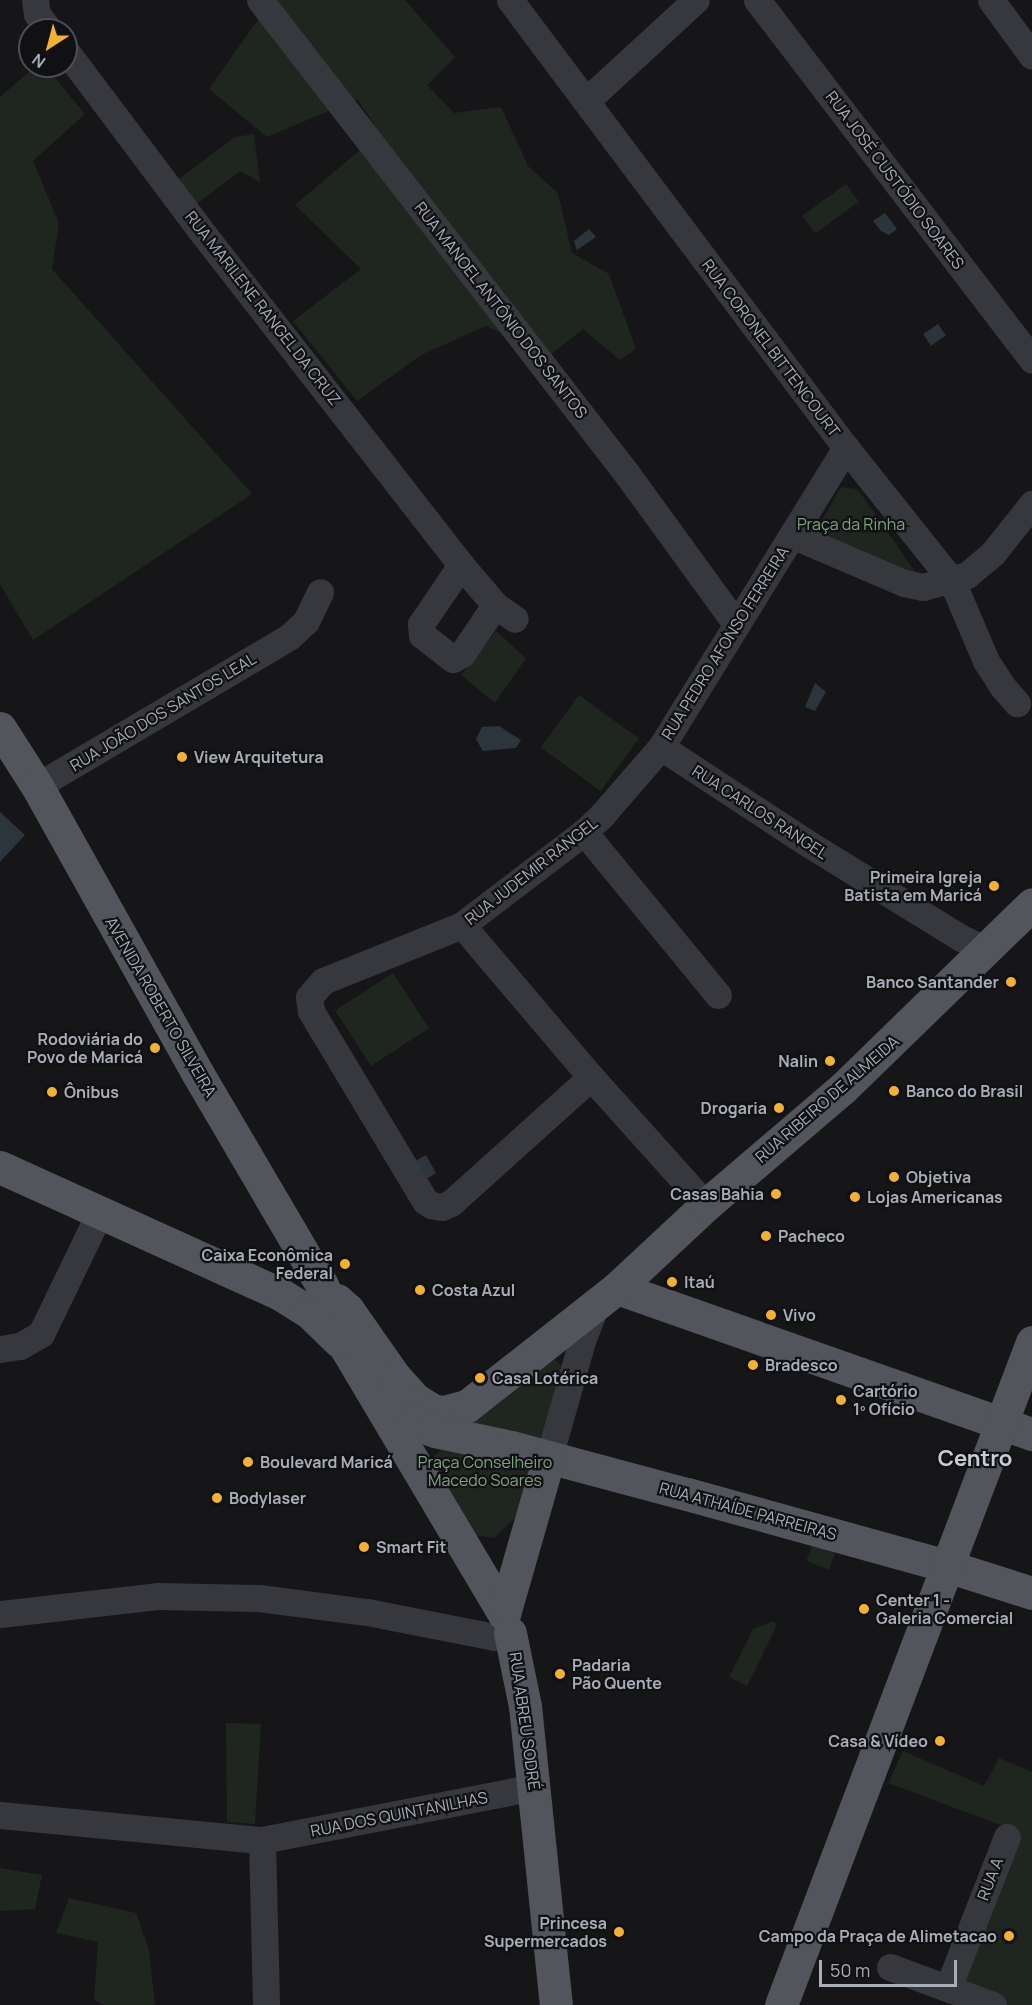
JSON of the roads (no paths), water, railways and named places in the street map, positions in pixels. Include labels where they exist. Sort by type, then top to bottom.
[{"type":"main road","name":"AVENIDA ROBERTO SILVEIRA","points":[[0,728],[37,786],[198,1074],[322,1285],[346,1348],[376,1395],[507,1623]]},
{"type":"main road","name":"RUA RIBEIRO DE ALMEIDA","points":[[606,1297],[706,1205],[877,1057],[1032,904]]},
{"type":"main road","points":[[0,1167],[290,1300],[309,1312],[346,1348]]},
{"type":"main road","name":"AVENIDA ROBERTO SILVEIRA","points":[[322,1285],[348,1310],[395,1377],[416,1400],[434,1411],[444,1412],[459,1410],[478,1400],[606,1297]]},
{"type":"main road","points":[[606,1297],[1017,1429]]},
{"type":"main road","points":[[781,2005],[947,1566],[1017,1429],[1032,1341]]},
{"type":"main road","points":[[376,1395],[408,1420],[424,1428],[549,1457],[507,1623]]},
{"type":"main road","name":"RUA ATHAÍDE PARREIRAS","points":[[549,1457],[947,1566],[1032,1593]]},
{"type":"main road","name":"RUA ABREU SODRÉ","points":[[507,1623],[521,1677],[535,1787],[556,2005]]},
{"type":"street","name":"RUA MANOEL ANTÔNIO DOS SANTOS","points":[[260,0],[627,474],[736,624]]},
{"type":"street","name":"RUA CORONEL BITTENCOURT","points":[[510,0],[846,448],[952,581],[987,661],[1002,686],[1017,704]]},
{"type":"street","points":[[586,101],[696,0]]},
{"type":"street","name":"RUA JOSÉ CUSTÓDIO SOARES","points":[[757,0],[1032,360]]},
{"type":"street","points":[[991,0],[1032,56]]},
{"type":"street","points":[[34,1],[40,18]]},
{"type":"street","name":"RUA MARILENE RANGEL DA CRUZ","points":[[78,67],[461,565],[505,612],[462,654],[453,658],[422,635],[421,624],[461,565]]},
{"type":"street","name":"RUA PEDRO AFONSO FERREIRA","points":[[661,747],[846,448]]},
{"type":"street","points":[[792,534],[904,583],[923,587],[952,581],[967,575],[1028,518]]},
{"type":"street","name":"RUA JOÃO DOS SANTOS LEAL","points":[[37,786],[289,637],[306,621],[320,592]]},
{"type":"street","name":"RUA JUDEMIR RANGEL","points":[[591,1077],[451,1203],[437,1207],[425,1201],[308,1003],[311,991],[322,981],[462,925],[584,832],[661,747]]},
{"type":"street","name":"RUA CARLOS RANGEL","points":[[661,747],[804,841],[961,938],[985,949]]},
{"type":"street","points":[[584,832],[718,995]]},
{"type":"street","points":[[462,925],[591,1077],[706,1205]]},
{"type":"street","points":[[0,1349],[20,1346],[40,1334],[100,1212]]},
{"type":"street","points":[[549,1457],[582,1341],[606,1297]]},
{"type":"street","points":[[0,1614],[157,1596],[259,1598],[367,1612],[487,1637],[507,1623]]},
{"type":"street","name":"RUA DOS QUINTANILHAS","points":[[0,1815],[262,1840],[535,1787]]},
{"type":"street","name":"RUA A","points":[[948,1988],[1007,1837]]},
{"type":"street","points":[[262,1840],[266,2005]]},
{"type":"street","points":[[890,1967],[993,2005]]},
{"type":"place","name":"View Arquitetura","points":[[182,757]]},
{"type":"place","name":"Primeira Igreja Batista em Maricá","points":[[994,886]]},
{"type":"place","name":"Banco Santander","points":[[1011,982]]},
{"type":"place","name":"Rodoviária do Povo de Maricá","points":[[155,1048]]},
{"type":"place","name":"Nalin","points":[[830,1061]]},
{"type":"place","name":"Banco do Brasil","points":[[894,1091]]},
{"type":"place","name":"Ônibus","points":[[52,1092]]},
{"type":"place","name":"Drogaria","points":[[779,1108]]},
{"type":"place","name":"Objetiva","points":[[894,1177]]},
{"type":"place","name":"Casas Bahia","points":[[776,1194]]},
{"type":"place","name":"Lojas Americanas","points":[[855,1197]]},
{"type":"place","name":"Pacheco","points":[[766,1236]]},
{"type":"place","name":"Caixa Econômica Federal","points":[[345,1264]]},
{"type":"place","name":"Itaú","points":[[672,1282]]},
{"type":"place","name":"Costa Azul","points":[[420,1290]]},
{"type":"place","name":"Vivo","points":[[771,1315]]},
{"type":"place","name":"Bradesco","points":[[753,1365]]},
{"type":"place","name":"Casa Lotérica","points":[[480,1378]]},
{"type":"place","name":"Cartório 1º Ofício","points":[[841,1400]]},
{"type":"place","name":"Boulevard Maricá","points":[[248,1462]]},
{"type":"place","name":"Bodylaser","points":[[217,1498]]},
{"type":"place","name":"Smart Fit","points":[[364,1547]]},
{"type":"place","name":"Center 1 - Galeria Comercial","points":[[864,1609]]},
{"type":"place","name":"Padaria Pão Quente","points":[[560,1674]]},
{"type":"place","name":"Casa & Vídeo","points":[[940,1741]]},
{"type":"place","name":"Princesa Supermercados","points":[[619,1932]]},
{"type":"place","name":"Campo da Praça de Alimetacao","points":[[1009,1936]]},
{"type":"district","name":"Centro","points":[[975,1459]]},
{"type":"park label","name":"Praça da Rinha","points":[[851,524]]},
{"type":"park label","name":"Praça Conselheiro Macedo Soares","points":[[485,1471]]}]
